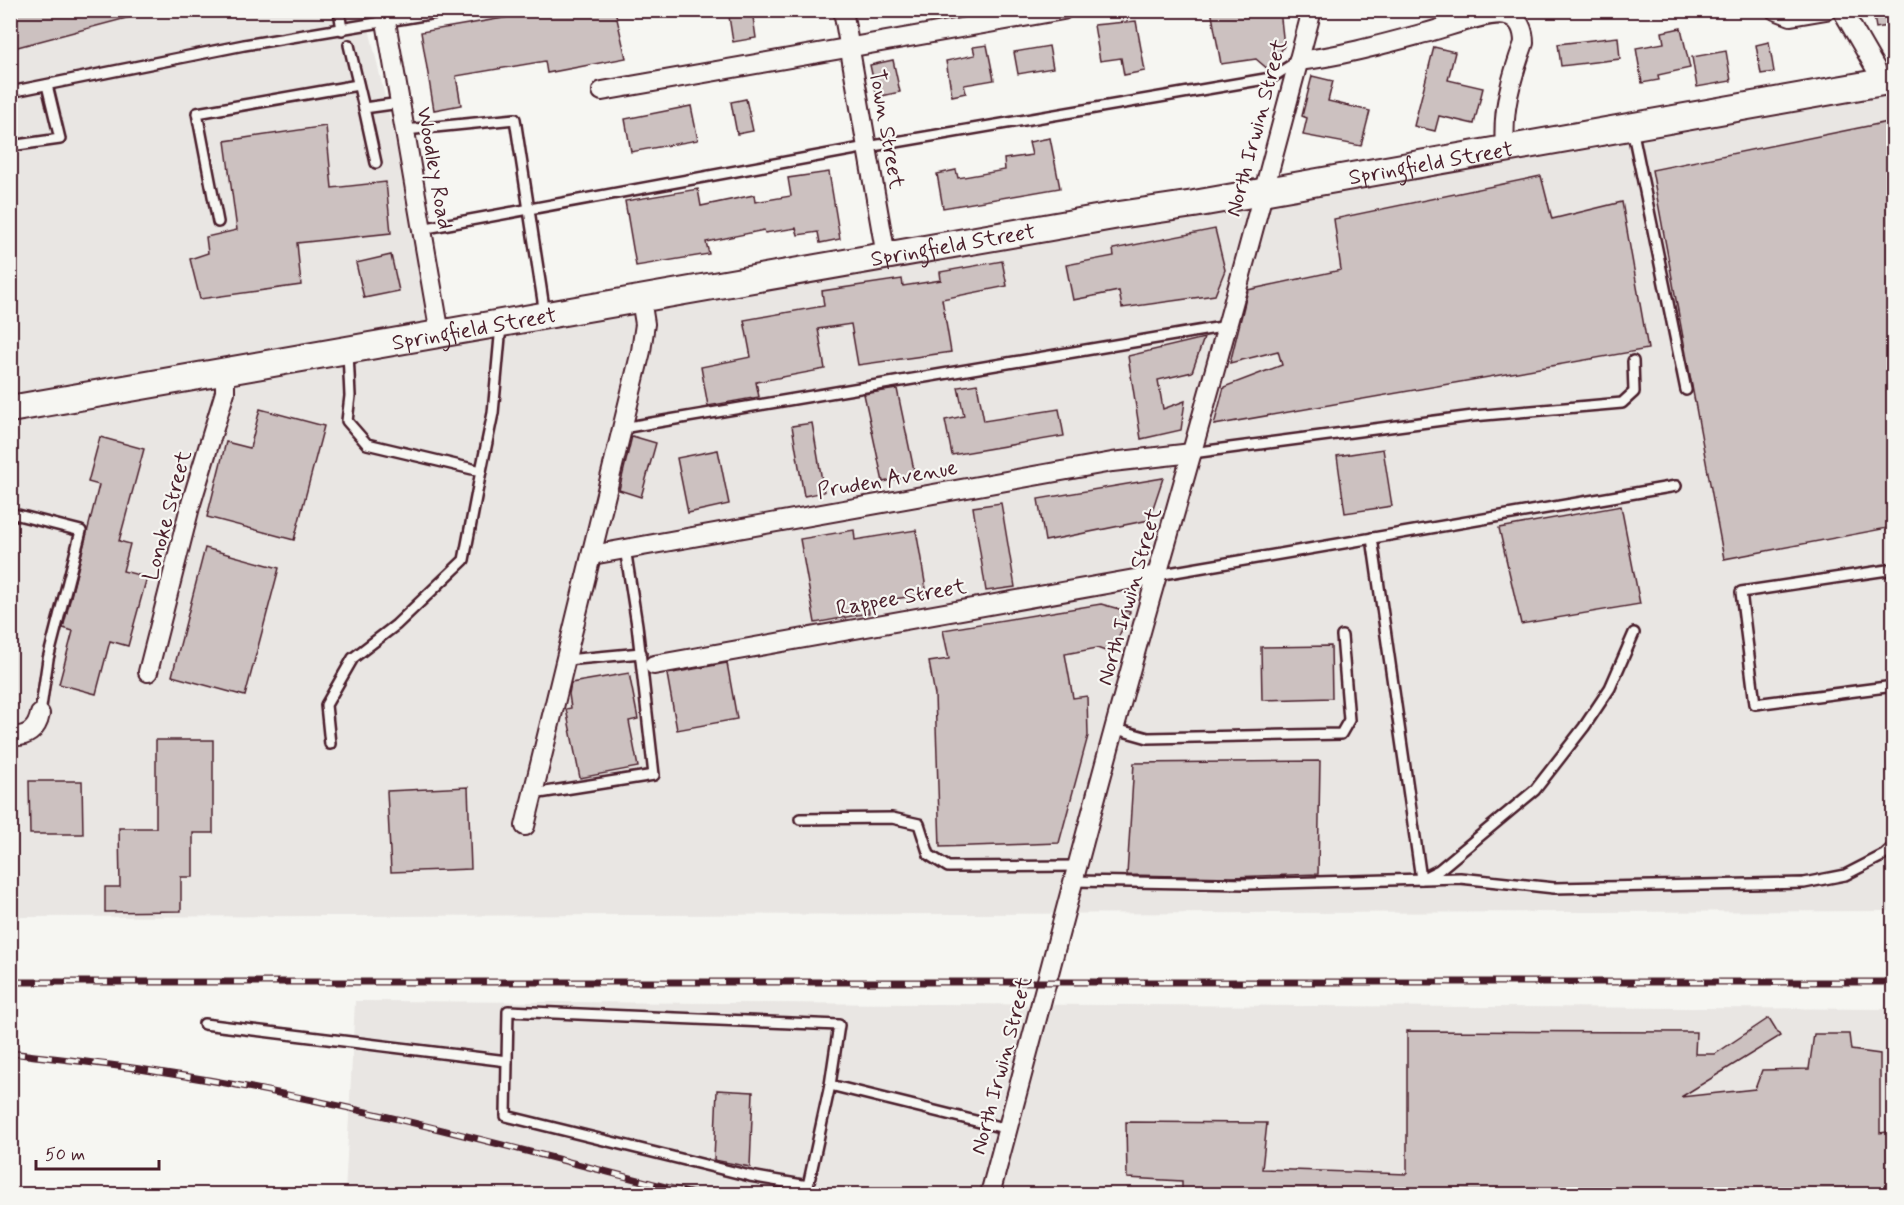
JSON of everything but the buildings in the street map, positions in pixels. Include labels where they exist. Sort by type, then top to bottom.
[{"type":"main road","name":"Springfield Street","points":[[10,409],[1887,81]]},
{"type":"street","name":"Town Street","points":[[843,10],[886,256]]},
{"type":"street","points":[[602,91],[1063,10]]},
{"type":"street","name":"North Irwin Street","points":[[990,1194],[1157,575],[1228,326],[1252,227],[1264,190],[1311,10]]},
{"type":"street","points":[[1775,10],[1791,16],[1826,10]]},
{"type":"street","points":[[1842,10],[1876,69],[1887,81]]},
{"type":"street","points":[[1298,61],[1400,40],[1489,16],[1505,14],[1514,18],[1524,34],[1524,43],[1506,101],[1503,124],[1505,147]]},
{"type":"street","name":"Woodley Road","points":[[385,17],[440,334]]},
{"type":"street","points":[[525,826],[592,555],[645,324],[640,299]]},
{"type":"street","name":"Lonoke Street","points":[[148,672],[190,507],[225,393],[225,371]]},
{"type":"street","name":"Pruden Avenue","points":[[592,555],[1112,462],[1192,453]]},
{"type":"street","name":"Rappee Street","points":[[647,659],[1157,575]]},
{"type":"street","points":[[10,736],[26,735],[38,723],[40,714]]},
{"type":"lane","points":[[339,10],[342,30]]},
{"type":"lane","points":[[10,92],[244,45],[342,30],[385,17],[454,10]]},
{"type":"lane","points":[[349,45],[376,163]]},
{"type":"lane","points":[[421,229],[867,147],[1271,78],[1298,61]]},
{"type":"lane","points":[[10,146],[60,139],[47,85]]},
{"type":"lane","points":[[218,222],[197,113],[358,85]]},
{"type":"lane","points":[[364,108],[400,103]]},
{"type":"lane","points":[[405,130],[515,119],[531,208],[546,317]]},
{"type":"lane","points":[[1632,125],[1686,390]]},
{"type":"lane","points":[[330,744],[326,705],[353,658],[396,625],[464,561],[493,413],[501,324]]},
{"type":"lane","points":[[622,429],[1228,326]]},
{"type":"lane","points":[[348,350],[350,396],[347,421],[367,444],[481,471]]},
{"type":"lane","points":[[1192,453],[1473,416],[1622,403],[1634,392],[1633,361]]},
{"type":"lane","points":[[1157,575],[1676,486]]},
{"type":"lane","points":[[10,513],[81,531],[48,659],[40,714]]},
{"type":"lane","points":[[1372,538],[1421,879]]},
{"type":"lane","points":[[533,794],[654,775],[647,659],[626,548]]},
{"type":"lane","points":[[1893,569],[1741,592],[1755,704],[1893,686]]},
{"type":"lane","points":[[1421,879],[1438,870],[1535,790],[1584,727],[1610,688],[1634,633]]},
{"type":"lane","points":[[1116,729],[1148,738],[1341,734],[1349,720],[1342,636]]},
{"type":"lane","points":[[566,660],[647,659]]},
{"type":"lane","points":[[800,819],[892,818],[919,824],[930,855],[948,867],[1248,884],[1460,878],[1554,888],[1804,883],[1845,875],[1884,855],[1893,846]]},
{"type":"lane","points":[[508,1011],[839,1025],[831,1085],[808,1186],[750,1176],[506,1116],[508,1011]]},
{"type":"lane","points":[[204,1024],[507,1061]]},
{"type":"lane","points":[[831,1085],[1008,1129]]},
{"type":"shaded area","points":[[10,11],[365,11],[440,334],[1893,94],[1893,911],[11,917]]},
{"type":"shaded area","points":[[355,1001],[1893,1009],[1893,1194],[345,1194]]},
{"type":"railway","points":[[10,982],[1894,982]]},
{"type":"railway","points":[[10,1053],[141,1069],[294,1096],[428,1126],[693,1194]]}]
